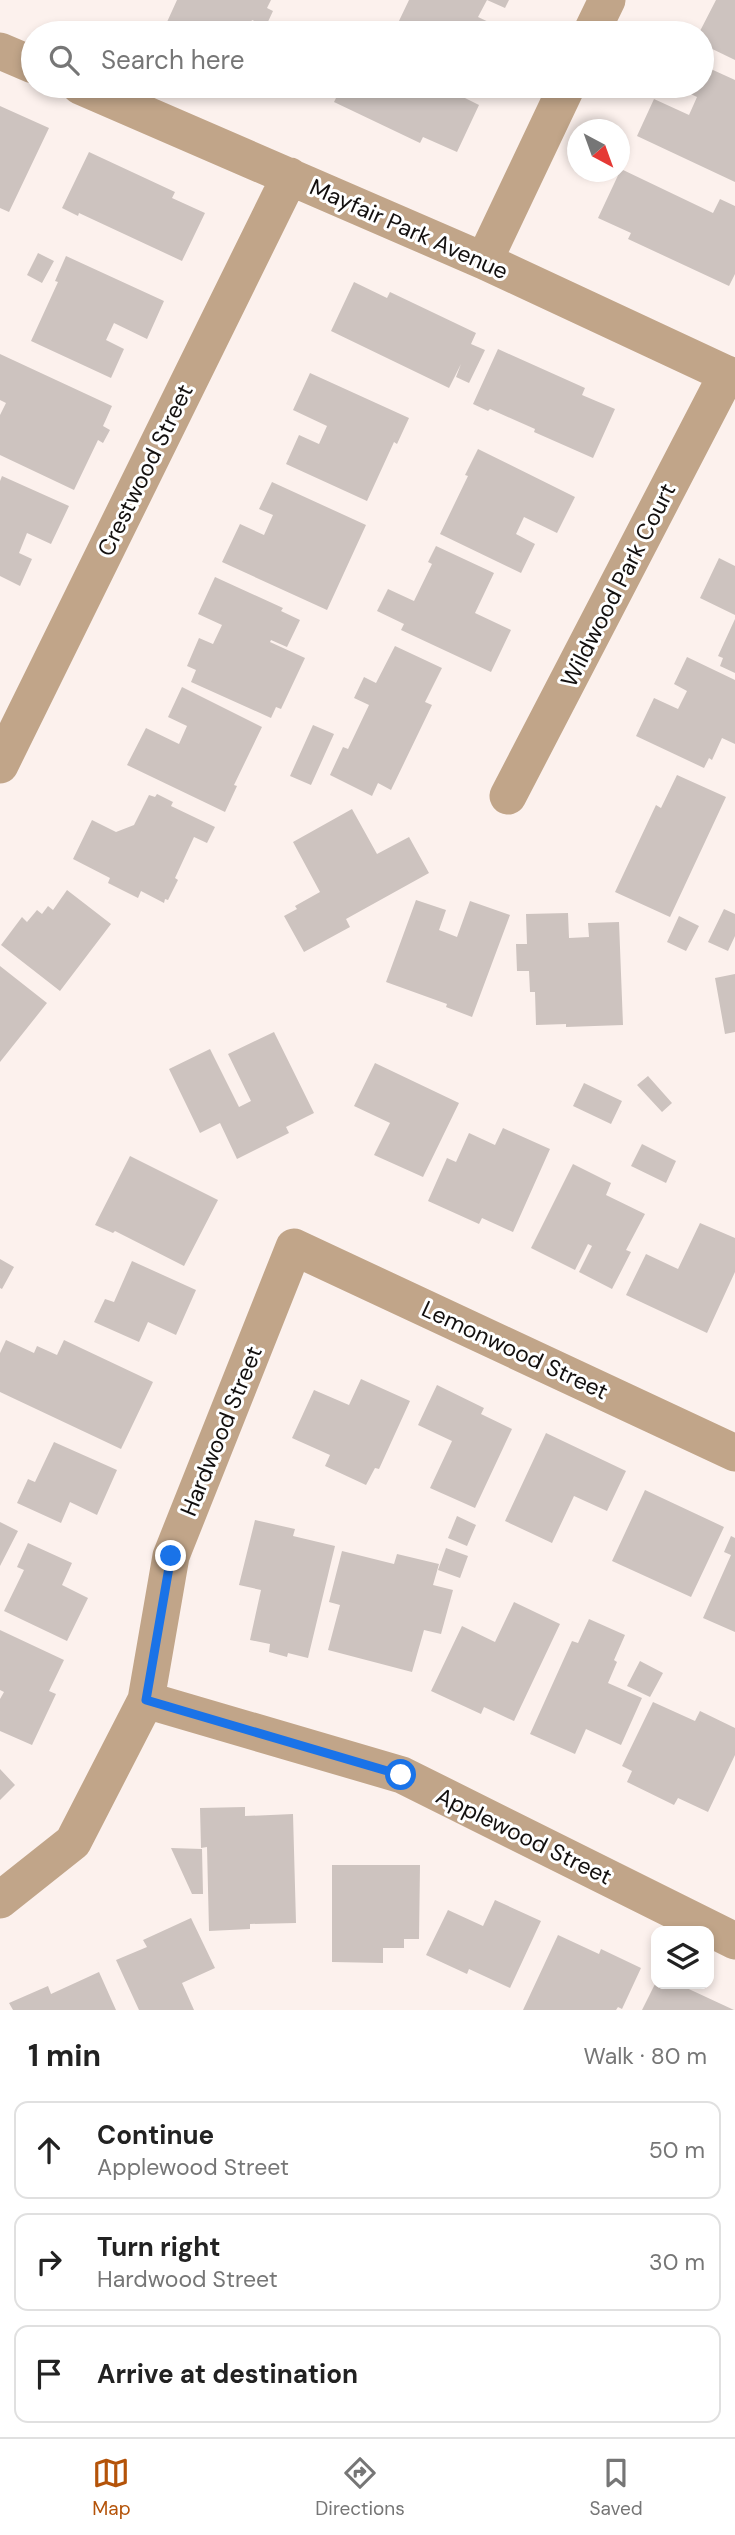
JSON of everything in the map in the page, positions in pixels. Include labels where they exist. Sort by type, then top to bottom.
[{"type":"street","points":[[597,21],[607,0]]},
{"type":"street","points":[[0,51],[21,60]]},
{"type":"street","name":"Mayfair Park Avenue","points":[[108,98],[484,261],[731,376]]},
{"type":"street","points":[[484,261],[561,98]]},
{"type":"street","name":"Crestwood Street","points":[[0,765],[290,176]]},
{"type":"street","name":"Wildwood Park Court","points":[[508,796],[731,376]]},
{"type":"street","name":"Lemonwood Street","points":[[294,1247],[735,1453]]},
{"type":"street","name":"Hardwood Street","points":[[0,1900],[73,1842],[146,1700],[171,1556],[294,1247]]},
{"type":"street","name":"Applewood Street","points":[[146,1700],[401,1775],[735,1941]]},
{"type":"building","points":[[177,0],[271,0],[267,8],[273,11],[268,21],[167,21]]},
{"type":"building","points":[[409,0],[487,0],[478,17],[486,21],[399,21]]},
{"type":"building","points":[[487,0],[509,0],[505,8]]},
{"type":"building","points":[[716,0],[735,0],[735,60],[714,50],[714,21],[705,21]]},
{"type":"building","points":[[714,70],[735,80],[735,182],[637,136],[654,99],[689,115],[697,98],[714,98]]},
{"type":"building","points":[[336,98],[465,98],[479,105],[457,152],[423,137],[420,143],[334,102]]},
{"type":"building","points":[[0,106],[49,128],[9,212],[0,208]]},
{"type":"building","points":[[89,152],[175,192],[172,198],[205,213],[182,261],[79,213],[78,216],[62,208]]},
{"type":"building","points":[[630,173],[713,213],[720,199],[735,206],[735,274],[729,286],[628,239],[631,233],[598,218],[615,182],[630,182]]},
{"type":"building","points":[[38,253],[54,261],[42,283],[27,275]]},
{"type":"building","points":[[66,256],[164,301],[147,339],[114,323],[106,340],[124,349],[111,378],[31,341],[58,282],[55,281]]},
{"type":"building","points":[[354,282],[387,298],[390,292],[476,333],[471,344],[485,350],[469,383],[456,377],[461,364],[449,388],[331,331]]},
{"type":"building","points":[[498,349],[585,388],[582,395],[615,409],[593,458],[534,432],[535,429],[473,404]]},
{"type":"building","points":[[0,354],[112,406],[103,426],[110,430],[103,443],[98,440],[74,490],[0,455],[0,415],[6,403],[0,400]]},
{"type":"building","points":[[310,373],[409,418],[397,444],[394,442],[367,501],[286,464],[299,435],[319,444],[327,426],[293,410]]},
{"type":"building","points":[[478,449],[575,497],[557,533],[524,517],[516,534],[535,544],[521,573],[440,534]]},
{"type":"building","points":[[2,476],[69,506],[51,544],[27,533],[19,553],[32,559],[20,586],[0,576]]},
{"type":"building","points":[[272,482],[366,525],[327,610],[222,562],[240,524],[264,535],[273,515],[259,509]]},
{"type":"building","points":[[436,546],[494,573],[475,613],[511,630],[491,672],[401,630],[404,624],[377,611],[388,589],[414,601],[432,564],[428,562]]},
{"type":"building","points":[[719,558],[735,566],[735,615],[700,598]]},
{"type":"building","points":[[215,577],[283,608],[281,611],[300,620],[287,647],[271,640],[270,642],[305,658],[281,709],[276,707],[271,718],[191,682],[196,670],[187,666],[199,638],[213,644],[222,625],[198,614]]},
{"type":"building","points":[[735,619],[735,673],[720,666],[723,658],[718,656]]},
{"type":"building","points":[[395,646],[442,668],[425,702],[432,705],[391,790],[378,783],[372,796],[330,775],[343,747],[348,749],[369,705],[354,698],[364,677],[376,683]]},
{"type":"building","points":[[687,657],[735,680],[735,744],[722,738],[712,760],[709,758],[704,768],[636,736],[654,698],[678,709],[687,691],[674,684]]},
{"type":"building","points":[[182,687],[262,727],[234,785],[237,786],[225,812],[127,765],[146,728],[179,744],[187,726],[168,717]]},
{"type":"building","points":[[313,725],[334,734],[311,785],[290,776]]},
{"type":"building","points":[[677,775],[726,797],[670,917],[615,892],[656,805],[661,808]]},
{"type":"building","points":[[157,794],[173,802],[171,806],[215,827],[207,843],[194,837],[175,878],[178,880],[164,903],[141,891],[138,898],[108,883],[110,878],[73,859],[92,820],[116,832],[134,825],[149,795],[155,797]]},
{"type":"building","points":[[352,809],[377,854],[409,837],[429,873],[346,919],[350,927],[304,952],[284,916],[297,909],[295,906],[320,892],[293,842]]},
{"type":"building","points":[[67,890],[111,924],[60,991],[1,945],[22,917],[27,922],[37,910],[42,914],[48,906],[53,910]]},
{"type":"building","points":[[416,900],[446,910],[439,930],[457,937],[470,901],[510,915],[472,1017],[446,1007],[447,1004],[386,982]]},
{"type":"building","points":[[724,909],[735,914],[735,936],[728,951],[708,942]]},
{"type":"building","points":[[568,913],[569,938],[589,937],[588,923],[619,922],[623,1025],[536,1025],[535,992],[530,992],[529,971],[517,971],[516,944],[527,944],[526,914]]},
{"type":"building","points":[[679,916],[699,926],[686,951],[667,942]]},
{"type":"building","points":[[0,966],[47,1003],[0,1062]]},
{"type":"building","points":[[735,974],[735,1032],[725,1034],[715,978]]},
{"type":"building","points":[[274,1032],[314,1113],[286,1127],[289,1133],[237,1159],[220,1123],[200,1133],[169,1069],[210,1049],[239,1107],[251,1101],[228,1054]]},
{"type":"building","points":[[375,1063],[459,1103],[423,1177],[374,1155],[390,1123],[354,1106]]},
{"type":"building","points":[[648,1076],[672,1103],[662,1112],[637,1085]]},
{"type":"building","points":[[584,1083],[622,1101],[611,1124],[573,1106]]},
{"type":"building","points":[[503,1128],[550,1149],[513,1232],[482,1218],[479,1224],[428,1201],[447,1158],[456,1162],[469,1133],[495,1145]]},
{"type":"building","points":[[642,1144],[676,1161],[666,1183],[631,1166]]},
{"type":"building","points":[[130,1156],[218,1200],[184,1266],[115,1231],[113,1233],[95,1225]]},
{"type":"building","points":[[573,1164],[611,1183],[606,1195],[645,1214],[626,1250],[631,1252],[612,1289],[579,1272],[592,1246],[588,1244],[575,1270],[531,1248]]},
{"type":"building","points":[[700,1223],[735,1238],[735,1272],[707,1333],[626,1295],[646,1254],[678,1269]]},
{"type":"building","points":[[0,1259],[14,1267],[2,1289],[0,1288]]},
{"type":"building","points":[[132,1261],[196,1290],[176,1335],[148,1322],[139,1342],[94,1322],[105,1299],[114,1302]]},
{"type":"building","points":[[6,1340],[34,1353],[37,1346],[57,1355],[64,1340],[153,1382],[121,1449],[0,1392],[0,1353]]},
{"type":"building","points":[[361,1379],[410,1401],[379,1469],[375,1468],[366,1485],[325,1466],[330,1455],[292,1438],[314,1390],[349,1405]]},
{"type":"building","points":[[437,1385],[484,1408],[481,1414],[512,1429],[475,1508],[430,1488],[452,1441],[418,1425]]},
{"type":"building","points":[[546,1433],[626,1471],[607,1511],[574,1496],[552,1543],[505,1521]]},
{"type":"building","points":[[54,1442],[117,1470],[97,1515],[70,1502],[61,1523],[17,1503],[28,1479],[35,1482]]},
{"type":"building","points":[[645,1490],[724,1527],[691,1597],[612,1561]]},
{"type":"building","points":[[457,1516],[476,1525],[467,1546],[448,1538]]},
{"type":"building","points":[[255,1520],[295,1529],[293,1536],[335,1546],[308,1658],[288,1653],[287,1657],[269,1652],[270,1644],[250,1640],[261,1590],[239,1585]]},
{"type":"building","points":[[0,1522],[18,1531],[0,1566]]},
{"type":"building","points":[[731,1536],[735,1538],[735,1632],[703,1618],[731,1555],[724,1552]]},
{"type":"building","points":[[28,1543],[72,1563],[62,1585],[88,1598],[67,1641],[4,1611],[24,1570],[17,1567]]},
{"type":"building","points":[[446,1548],[468,1556],[460,1578],[438,1570]]},
{"type":"building","points":[[342,1551],[394,1564],[397,1554],[439,1564],[433,1585],[453,1590],[441,1634],[424,1630],[412,1672],[328,1650],[340,1605],[329,1602]]},
{"type":"building","points":[[514,1602],[560,1624],[514,1721],[484,1707],[481,1714],[431,1691],[462,1626],[495,1642]]},
{"type":"building","points":[[589,1619],[625,1635],[608,1683],[642,1698],[621,1745],[586,1729],[575,1754],[530,1734],[572,1641],[578,1643]]},
{"type":"building","points":[[0,1630],[64,1660],[49,1691],[56,1694],[32,1745],[0,1731],[0,1699],[4,1692],[0,1690]]},
{"type":"building","points":[[640,1661],[663,1673],[650,1697],[627,1686]]},
{"type":"building","points":[[653,1702],[695,1721],[700,1711],[735,1728],[735,1755],[708,1812],[678,1798],[674,1805],[627,1782],[632,1771],[622,1766]]},
{"type":"building","points":[[0,1769],[15,1785],[0,1800]]},
{"type":"building","points":[[245,1807],[245,1816],[293,1814],[296,1923],[250,1924],[250,1929],[209,1931],[207,1847],[201,1848],[200,1808]]},
{"type":"building","points":[[171,1848],[202,1849],[203,1894],[192,1894]]},
{"type":"building","points":[[332,1865],[420,1865],[419,1939],[404,1939],[404,1948],[383,1948],[383,1963],[332,1962]]},
{"type":"building","points":[[495,1900],[541,1921],[510,1988],[469,1969],[467,1974],[426,1955],[448,1910],[483,1926]]},
{"type":"building","points":[[191,1918],[215,1968],[182,1983],[194,2010],[139,2010],[116,1960],[147,1947],[143,1940]]},
{"type":"building","points":[[558,1935],[599,1954],[601,1949],[641,1968],[622,2009],[523,2010]]},
{"type":"building","points":[[99,1972],[116,2010],[13,2010],[9,2003],[48,1986],[51,1994]]},
{"type":"building","points":[[652,1989],[689,1989],[734,2010],[642,2010]]},
{"type":"route","points":[[171,1556],[146,1700],[401,1775]]}]
